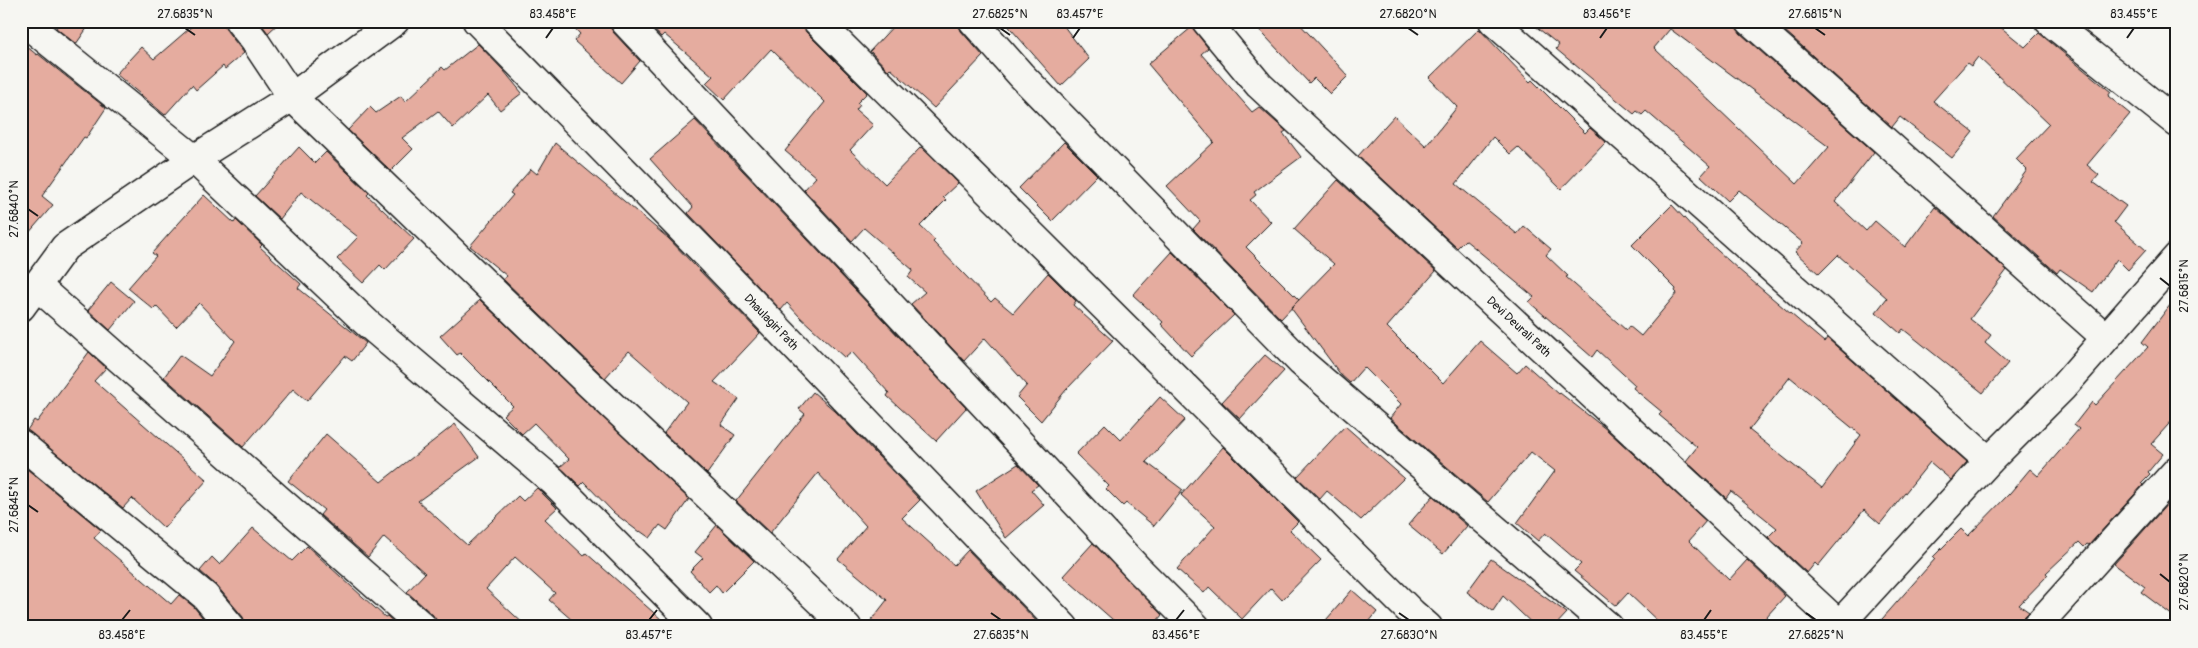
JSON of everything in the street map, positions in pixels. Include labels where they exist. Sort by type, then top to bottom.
[{"type":"street","points":[[23,21],[194,159],[367,323],[553,482],[698,627]]},
{"type":"street","points":[[239,21],[292,97],[593,388],[847,627]]},
{"type":"street","points":[[395,21],[292,97],[194,159],[65,247],[29,296],[423,627]]},
{"type":"street","name":"Dhaulagiri Path","points":[[477,21],[708,256],[1064,627]]},
{"type":"street","points":[[624,21],[1125,556],[1196,627]]},
{"type":"street","points":[[816,21],[1428,627]]},
{"type":"street","points":[[973,21],[1020,75],[1301,362],[1610,627]]},
{"type":"street","name":"Devi Deurali Path","points":[[1206,21],[1259,85],[1839,626]]},
{"type":"street","points":[[1493,21],[1989,462]]},
{"type":"street","points":[[1750,21],[2105,338]]},
{"type":"street","points":[[2049,21],[2177,123]]},
{"type":"street","points":[[1839,626],[1989,462],[2063,387],[2177,257]]},
{"type":"street","points":[[21,444],[205,596],[230,627]]},
{"type":"street","points":[[2036,627],[2177,470]]},
{"type":"building","points":[[61,21],[92,21],[76,44],[56,28]]},
{"type":"building","points":[[198,21],[224,21],[227,31],[244,53],[225,69],[223,66],[196,90],[192,85],[165,115],[116,74],[141,47],[154,59]]},
{"type":"building","points":[[259,21],[281,21],[268,33]]},
{"type":"building","points":[[568,21],[609,21],[613,32],[640,61],[621,83],[574,41],[580,34]]},
{"type":"building","points":[[646,21],[801,21],[806,32],[867,93],[857,103],[860,105],[856,110],[873,125],[850,150],[885,184],[921,147],[958,183],[943,197],[946,200],[920,226],[991,302],[995,298],[1013,313],[1048,273],[1076,301],[1073,305],[1113,341],[1066,390],[1041,421],[1017,397],[1027,385],[985,338],[964,361],[911,304],[925,292],[908,277],[913,270],[864,228],[852,241],[804,190],[816,177],[785,151],[825,102],[771,49],[724,100],[706,83],[713,76],[664,34],[661,37]]},
{"type":"building","points":[[898,21],[958,21],[961,31],[983,56],[934,108],[890,68],[888,70],[870,51]]},
{"type":"building","points":[[1004,21],[1060,21],[1089,59],[1061,86]]},
{"type":"building","points":[[1251,21],[1297,21],[1348,76],[1330,94],[1314,78],[1309,83]]},
{"type":"building","points":[[1529,21],[1735,21],[1740,33],[1874,152],[1835,202],[1866,231],[1875,221],[1905,247],[1935,207],[2007,270],[1970,319],[1991,335],[1985,343],[2008,363],[1983,393],[1903,329],[1900,333],[1876,312],[1887,298],[1838,255],[1819,274],[1795,252],[1803,243],[1739,190],[1728,201],[1701,176],[1710,166],[1646,111],[1642,115],[1637,111],[1634,114],[1556,49],[1559,45]],"holes":[[[1670,29],[1829,147],[1797,184],[1654,48]]]},
{"type":"building","points":[[1774,21],[1993,21],[2025,47],[2039,33],[2111,92],[2108,96],[2130,114],[2087,165],[2099,175],[2093,182],[2126,206],[2114,222],[2146,250],[2128,270],[2117,259],[2093,292],[2060,269],[2057,273],[1993,216],[2027,170],[2016,159],[2049,124],[1978,57],[1971,66],[1967,63],[1933,101],[1973,132],[1952,158],[1900,117],[1892,127]]},
{"type":"building","points":[[1192,27],[1208,48],[1201,54],[1252,112],[1259,107],[1286,131],[1283,133],[1301,157],[1254,192],[1256,195],[1250,200],[1271,222],[1246,247],[1299,300],[1281,319],[1193,229],[1200,221],[1167,186],[1214,142],[1148,64]]},
{"type":"building","points":[[1479,29],[1530,82],[1532,80],[1585,133],[1590,128],[1606,142],[1561,189],[1518,147],[1510,154],[1493,137],[1456,184],[1517,234],[1524,226],[1551,249],[1546,255],[1568,276],[1566,277],[1626,330],[1629,326],[1641,336],[1677,293],[1676,289],[1632,245],[1672,205],[1698,233],[1738,269],[1824,342],[1827,338],[1967,462],[1951,480],[1930,462],[1880,524],[1864,510],[1818,566],[1815,563],[1807,573],[1768,537],[1777,528],[1731,491],[1726,498],[1686,461],[1697,447],[1659,415],[1662,412],[1633,388],[1635,385],[1597,350],[1592,357],[1529,302],[1534,297],[1465,240],[1457,248],[1358,156],[1394,116],[1426,146],[1457,107],[1429,78]],"holes":[[[1790,377],[1861,435],[1822,488],[1749,430]]]},
{"type":"building","points":[[21,42],[106,108],[42,196],[53,205],[21,242]]},
{"type":"building","points":[[478,44],[522,93],[500,110],[488,95],[453,128],[438,111],[402,138],[413,149],[391,171],[348,130],[370,107],[376,113],[401,96],[405,102],[442,67],[445,70]]},
{"type":"building","points":[[695,120],[966,408],[936,441],[887,396],[889,393],[852,352],[845,358],[787,303],[781,310],[688,213],[693,207],[650,159]]},
{"type":"building","points":[[1064,142],[1097,175],[1052,221],[1019,188]]},
{"type":"building","points":[[555,143],[668,238],[760,333],[714,382],[739,399],[721,425],[735,435],[707,474],[664,433],[687,402],[629,351],[605,378],[503,279],[507,276],[470,246],[513,195],[510,193],[531,169],[537,174]]},
{"type":"building","points":[[299,147],[315,163],[326,152],[369,193],[367,195],[414,239],[385,270],[380,265],[363,283],[337,259],[358,237],[301,192],[280,219],[255,196]]},
{"type":"building","points":[[1338,180],[1436,271],[1387,327],[1443,383],[1480,341],[1517,373],[1525,364],[1559,394],[1607,430],[1706,521],[1689,541],[1729,580],[1747,560],[1785,596],[1757,627],[1664,627],[1628,593],[1616,606],[1574,571],[1581,564],[1545,533],[1538,541],[1517,523],[1555,471],[1531,452],[1488,502],[1390,418],[1401,404],[1364,367],[1350,383],[1341,375],[1291,308],[1334,264],[1294,229]]},
{"type":"building","points":[[204,195],[234,223],[236,220],[262,245],[260,247],[301,284],[298,288],[366,343],[352,361],[345,356],[307,401],[293,389],[243,447],[164,377],[180,355],[210,376],[235,341],[199,303],[176,327],[156,306],[153,309],[128,288],[156,256],[152,253]]},
{"type":"building","points":[[1172,252],[1234,315],[1191,356],[1161,324],[1163,322],[1133,295]]},
{"type":"building","points":[[111,282],[134,301],[110,330],[88,310]]},
{"type":"building","points":[[2177,296],[2177,415],[2151,444],[2163,454],[2148,472],[2150,474],[2141,483],[2143,485],[2089,545],[2087,544],[2084,547],[2079,542],[2046,573],[2048,575],[2019,605],[2029,612],[2024,617],[2021,627],[1875,627],[1935,559],[1933,557],[1961,529],[1968,536],[2010,493],[2030,469],[2038,476],[2079,429],[2074,425],[2092,402],[2095,405],[2148,347],[2142,342]]},
{"type":"building","points":[[480,300],[689,499],[667,530],[660,525],[650,538],[639,532],[614,513],[584,482],[580,486],[560,467],[569,459],[534,423],[522,434],[503,415],[513,406],[460,353],[457,355],[440,336]]},
{"type":"building","points":[[89,352],[106,368],[94,381],[207,480],[164,528],[132,498],[123,508],[27,430],[34,420],[37,422]]},
{"type":"building","points":[[1265,355],[1284,371],[1240,419],[1222,402]]},
{"type":"building","points":[[813,392],[835,411],[920,500],[902,518],[954,565],[968,550],[1042,627],[866,627],[887,600],[838,559],[866,526],[818,473],[770,533],[736,501],[805,414],[799,409]]},
{"type":"building","points":[[1160,397],[1185,420],[1146,462],[1183,490],[1154,526],[1126,503],[1123,506],[1106,489],[1109,486],[1076,454],[1105,424],[1121,440]]},
{"type":"building","points":[[455,424],[479,457],[418,501],[467,545],[518,496],[523,501],[537,488],[557,508],[545,519],[584,556],[586,553],[670,627],[580,627],[549,600],[555,593],[515,557],[486,589],[527,627],[438,627],[433,615],[407,592],[425,573],[384,537],[368,557],[320,515],[324,510],[288,481],[326,434],[381,482]]},
{"type":"building","points":[[1345,426],[1404,478],[1361,520],[1327,491],[1320,499],[1297,477]]},
{"type":"building","points":[[1223,447],[1298,522],[1290,530],[1321,560],[1282,600],[1271,588],[1242,619],[1209,587],[1204,593],[1177,569],[1215,526],[1181,495]]},
{"type":"building","points":[[21,464],[101,530],[94,538],[171,604],[179,595],[194,607],[210,627],[21,627]]},
{"type":"building","points":[[1018,464],[1038,485],[1031,490],[1044,505],[1006,538],[976,491]]},
{"type":"building","points":[[1433,496],[1467,526],[1443,554],[1408,525]]},
{"type":"building","points":[[2169,502],[2177,508],[2177,619],[2141,592],[2145,587],[2114,564]]},
{"type":"building","points":[[717,525],[754,561],[722,593],[716,585],[709,592],[690,571],[703,558],[695,552]]},
{"type":"building","points":[[253,528],[292,561],[307,546],[385,617],[387,616],[399,627],[246,627],[243,617],[217,586],[200,571],[212,557],[220,565]]},
{"type":"building","points":[[1093,543],[1162,615],[1152,627],[1121,627],[1063,576]]},
{"type":"building","points":[[1491,559],[1567,613],[1554,627],[1536,627],[1503,596],[1493,611],[1467,592]]},
{"type":"building","points":[[1352,590],[1377,612],[1365,627],[1320,627]]}]
